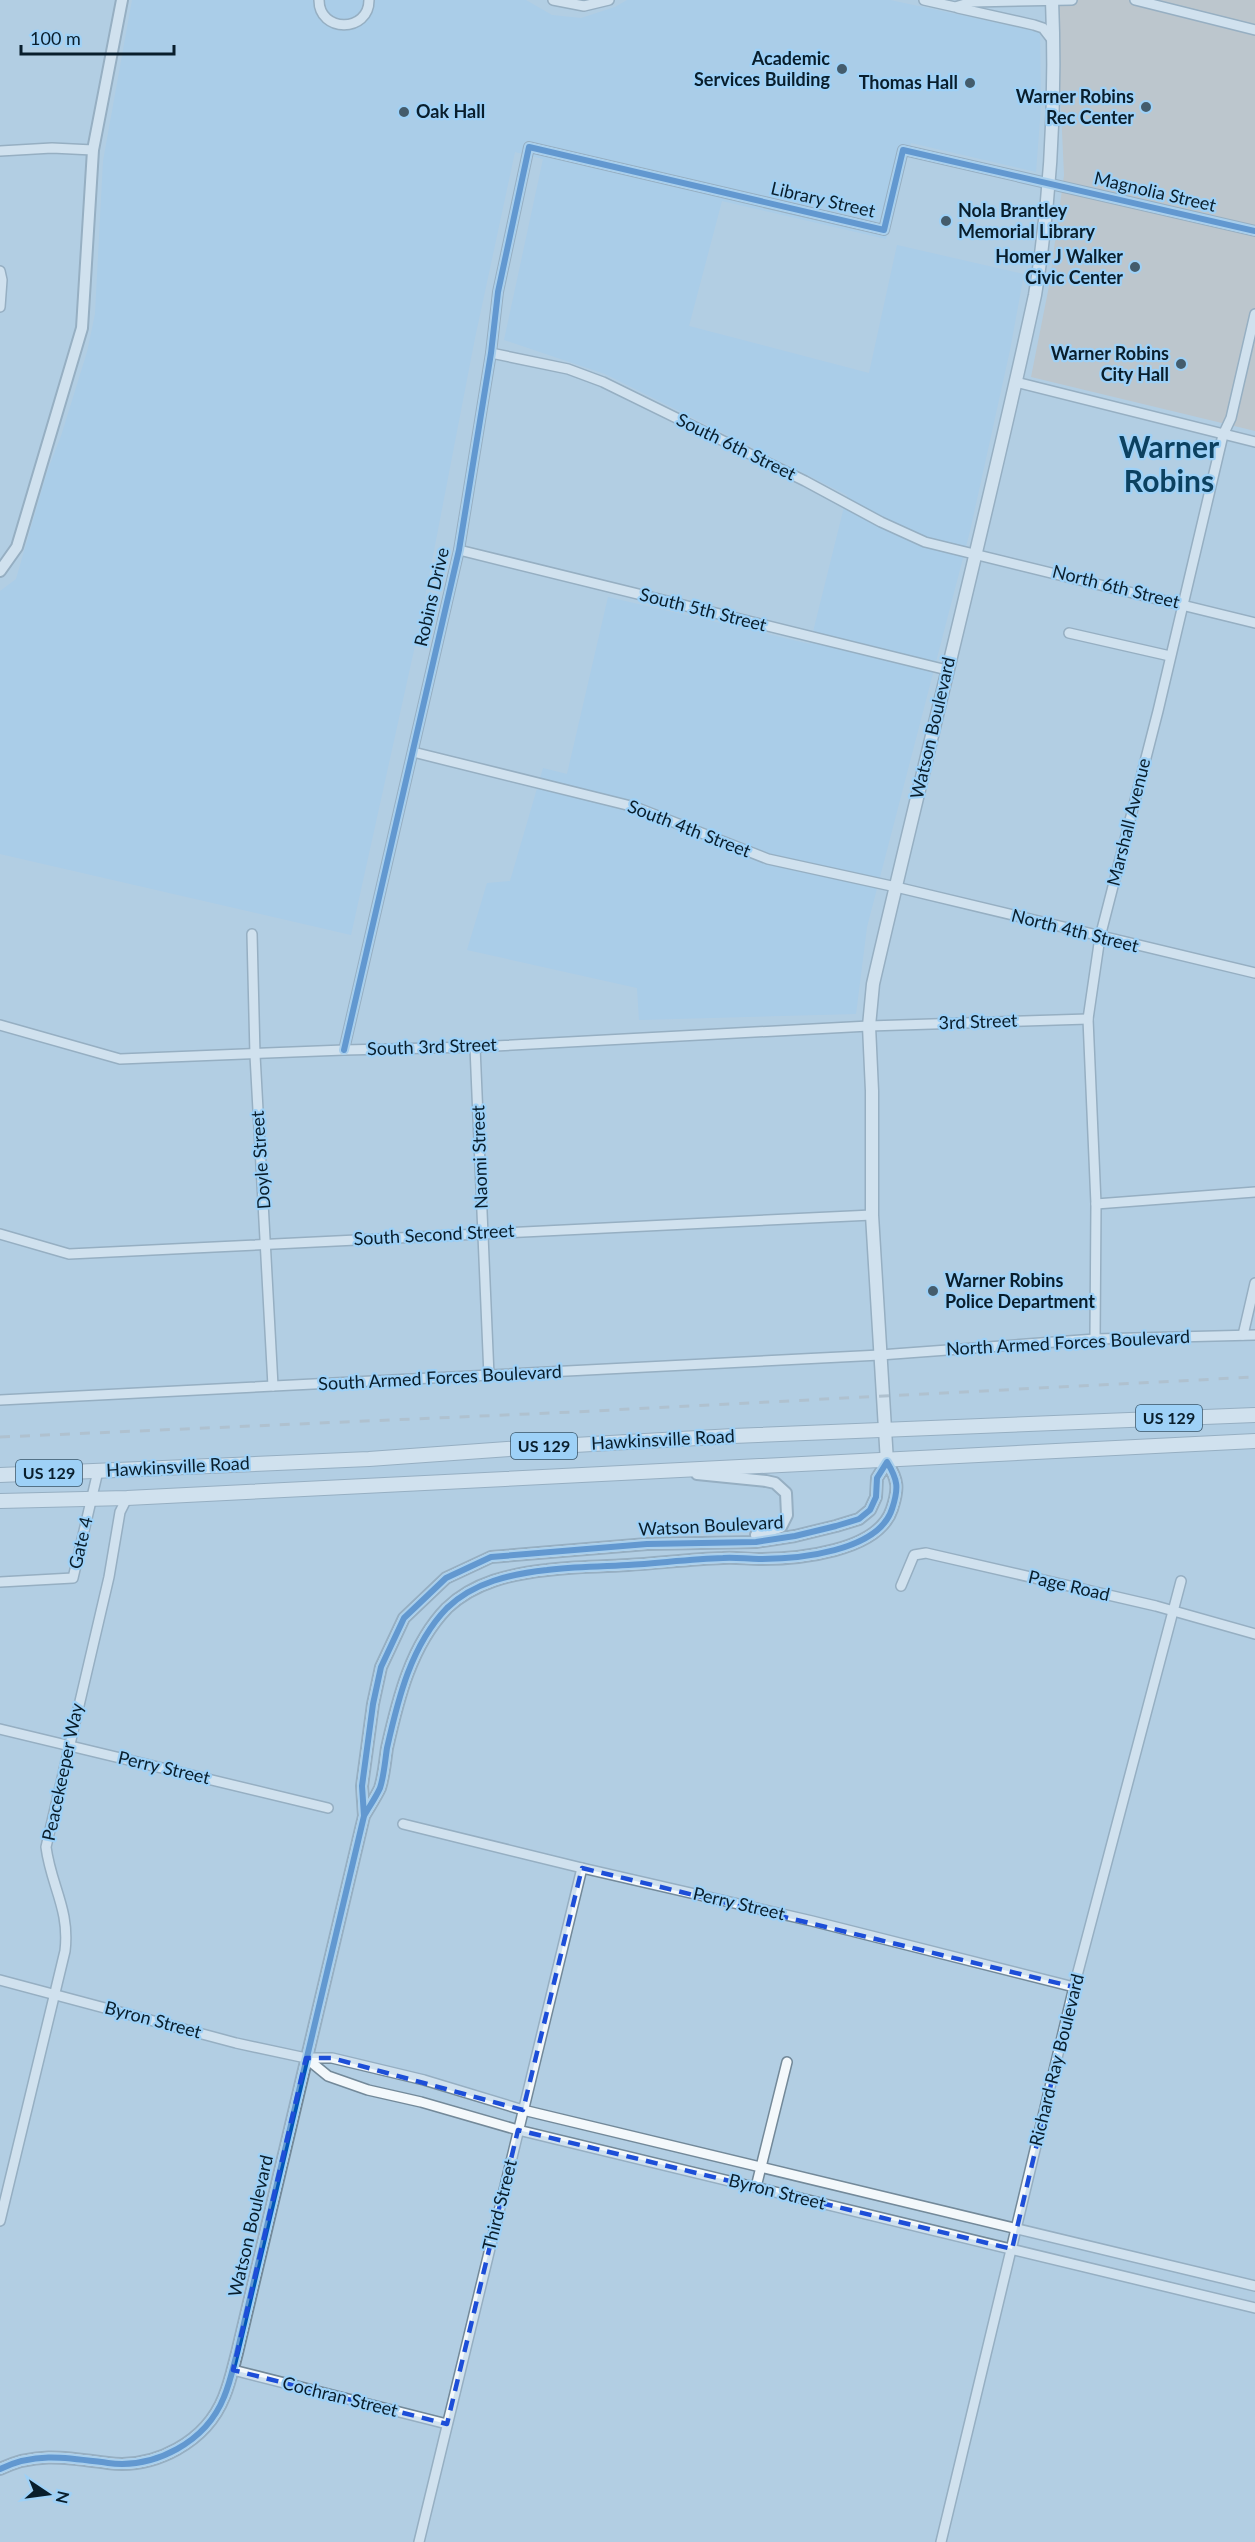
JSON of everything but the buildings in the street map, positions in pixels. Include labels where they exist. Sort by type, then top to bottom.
[{"type":"main road","name":"Watson Boulevard","points":[[887,1462],[872,1215],[872,1091],[869,1026],[873,984],[977,553],[1042,254],[1049,182],[1052,0]]},
{"type":"main road","name":"Hawkinsville Road","points":[[0,1475],[369,1460],[534,1447],[1255,1414]]},
{"type":"main road","name":"Hawkinsville Road","points":[[0,1501],[91,1500],[667,1473],[1255,1441]]},
{"type":"street","points":[[0,571],[17,547],[82,328],[93,150],[122,0]]},
{"type":"street","points":[[319,0],[324,16],[333,23],[344,26],[355,23],[364,16],[369,0]]},
{"type":"street","points":[[554,0],[584,6],[609,0]]},
{"type":"street","points":[[924,0],[1034,25],[1042,28],[1053,41]]},
{"type":"street","points":[[955,7],[971,1],[1072,0]]},
{"type":"street","points":[[1135,0],[1255,30]]},
{"type":"street","name":"Library Street","points":[[529,147],[885,230],[903,150],[1049,182]]},
{"type":"street","name":"Robins Drive","points":[[344,1050],[459,550],[491,353],[498,292],[529,147]]},
{"type":"street","points":[[0,151],[52,148],[93,150]]},
{"type":"street","name":"Magnolia Street","points":[[1049,182],[1255,231]]},
{"type":"street","points":[[0,272],[2,299],[0,307]]},
{"type":"street","name":"Marshall Avenue","points":[[1095,1339],[1096,1204],[1088,1019],[1100,937],[1223,435],[1231,418],[1255,314]]},
{"type":"street","name":"South 6th Street","points":[[491,353],[559,366],[603,382],[805,481],[906,535],[925,542],[977,553]]},
{"type":"street","points":[[1016,382],[1255,442]]},
{"type":"street","name":"South 5th Street","points":[[459,550],[947,670]]},
{"type":"street","name":"North 6th Street","points":[[977,553],[1255,623]]},
{"type":"street","points":[[1069,633],[1170,656]]},
{"type":"street","name":"South 4th Street","points":[[413,752],[635,807],[768,859],[896,887]]},
{"type":"street","name":"North 4th Street","points":[[896,887],[1255,974]]},
{"type":"street","name":"Doyle Street","points":[[252,934],[255,1055],[273,1386]]},
{"type":"street","name":"3rd Street","points":[[869,1026],[1088,1019]]},
{"type":"street","name":"South 3rd Street","points":[[0,1025],[120,1059],[475,1047],[869,1026]]},
{"type":"street","name":"Naomi Street","points":[[475,1047],[489,1376]]},
{"type":"street","points":[[1096,1204],[1255,1192]]},
{"type":"street","name":"South Second Street","points":[[0,1234],[69,1254],[483,1232],[872,1215]]},
{"type":"street","points":[[1243,1335],[1255,1283]]},
{"type":"street","name":"North Armed Forces Boulevard","points":[[880,1355],[1095,1339],[1255,1335]]},
{"type":"street","name":"South Armed Forces Boulevard","points":[[0,1401],[880,1355]]},
{"type":"street","name":"Watson Boulevard","points":[[0,2469],[32,2458],[55,2456],[110,2463],[135,2463],[159,2458],[179,2448],[211,2419],[224,2398],[233,2370],[364,1816],[380,1788],[398,1701],[407,1675],[430,1631],[448,1607],[493,1579],[549,1569],[724,1557],[812,1556],[855,1544],[878,1529],[891,1513],[897,1478],[887,1462],[877,1478],[876,1497],[870,1510],[859,1519],[795,1536],[756,1542],[647,1544],[491,1557],[446,1578],[404,1618],[381,1667],[373,1704],[362,1786],[364,1816]]},
{"type":"street","name":"Gate 4","points":[[0,1582],[73,1578],[98,1471]]},
{"type":"street","points":[[667,1473],[766,1481],[775,1483],[786,1493],[787,1515],[781,1527],[768,1533],[721,1542]]},
{"type":"street","name":"Peacekeeper Way","points":[[0,2221],[67,1931],[61,1897],[49,1869],[46,1846],[109,1577],[120,1512],[127,1498]]},
{"type":"street","name":"Page Road","points":[[901,1586],[914,1555],[926,1553],[1174,1611],[1255,1634]]},
{"type":"street","name":"Richard Ray Boulevard","points":[[941,2542],[1074,1987],[1181,1581]]},
{"type":"street","name":"Perry Street","points":[[0,1729],[328,1808]]},
{"type":"street","name":"Perry Street","points":[[403,1824],[812,1921],[1074,1987]]},
{"type":"street","name":"Third Street","points":[[419,2542],[582,1868]]},
{"type":"street","name":"Byron Street","points":[[0,1980],[236,2043],[306,2058],[332,2058],[355,2063],[424,2080],[523,2110],[1255,2286]]},
{"type":"street","name":"Byron Street","points":[[306,2058],[328,2076],[368,2090],[421,2102],[519,2130],[1255,2308]]},
{"type":"street","points":[[756,2187],[788,2062]]},
{"type":"street","points":[[576,2144],[580,2124]]},
{"type":"street","points":[[875,2216],[880,2195]]},
{"type":"street","name":"Cochran Street","points":[[233,2370],[447,2424]]},
{"type":"highlighted area","points":[[582,1868],[1074,1987],[1012,2249],[518,2130],[447,2424],[233,2370],[306,2058],[332,2058],[523,2110]]},
{"type":"shaded area","points":[[132,0],[526,0],[552,15],[581,18],[615,7],[627,0],[890,0],[1040,32],[1041,106],[1036,172],[911,143],[886,239],[722,201],[689,326],[869,373],[897,245],[1024,274],[1010,350],[970,531],[867,927],[856,1014],[639,1020],[637,988],[467,950],[487,883],[510,881],[543,768],[567,774],[608,597],[810,644],[847,495],[605,374],[504,340],[543,159],[515,152],[475,338],[420,623],[351,935],[0,854],[0,591],[16,579],[47,472],[61,436],[87,352],[95,314],[103,161]]},
{"type":"shaded area","points":[[1056,0],[1255,0],[1255,431],[1031,377],[1049,286],[1064,175]]},
{"type":"railway","points":[[0,1437],[573,1412],[1255,1377]]},
{"type":"cycle path","points":[[344,1050],[459,550],[491,353],[498,292],[529,147],[884,230],[903,150],[1255,231]]},
{"type":"cycle path","points":[[0,2469],[13,2463],[53,2457],[108,2463],[143,2462],[161,2457],[192,2439],[216,2413],[226,2392],[237,2353],[364,1816],[380,1788],[391,1729],[408,1673],[424,1639],[447,1608],[481,1586],[507,1577],[533,1572],[711,1559],[775,1559],[814,1555],[854,1544],[871,1535],[884,1523],[892,1509],[896,1495],[895,1479],[887,1462],[877,1478],[876,1497],[870,1510],[859,1519],[836,1526],[756,1542],[647,1544],[491,1557],[446,1578],[404,1618],[381,1667],[373,1704],[362,1786],[364,1816]]},
{"type":"place","name":"Academic Services Building","points":[[842,69]]},
{"type":"place","name":"Thomas Hall","points":[[970,83]]},
{"type":"place","name":"Warner Robins Rec Center","points":[[1146,107]]},
{"type":"place","name":"Oak Hall","points":[[404,112]]},
{"type":"place","name":"Nola Brantley Memorial Library","points":[[946,221]]},
{"type":"place","name":"Homer J Walker Civic Center","points":[[1135,267]]},
{"type":"place","name":"Warner Robins City Hall","points":[[1181,364]]},
{"type":"place","name":"Warner Robins Police Department","points":[[933,1291]]},
{"type":"district","name":"Warner Robins","points":[[1169,465]]}]
